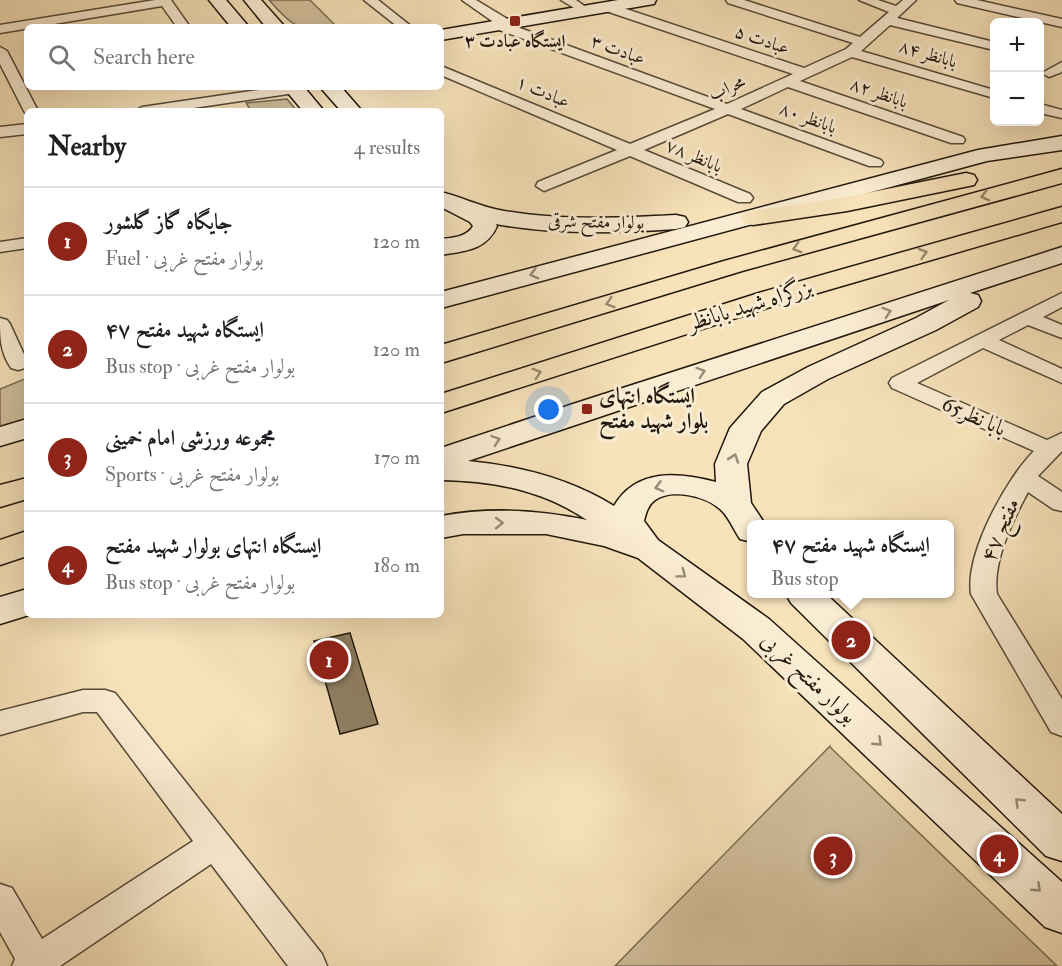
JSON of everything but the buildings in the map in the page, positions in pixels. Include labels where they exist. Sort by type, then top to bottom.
[{"type":"highway","points":[[749,208],[847,204],[1062,163]]},
{"type":"highway","name":"بزرگراه شهید بابانظر","points":[[444,353],[733,266],[1062,176]]},
{"type":"highway","name":"بزرگراه شهید بابانظر","points":[[444,403],[771,298],[1062,214]]},
{"type":"highway","points":[[0,496],[24,489]]},
{"type":"highway","points":[[0,553],[24,544]]},
{"type":"main road","points":[[217,0],[237,24]]},
{"type":"main road","points":[[252,0],[274,24]]},
{"type":"main road","points":[[444,34],[648,0]]},
{"type":"main road","points":[[296,90],[311,108]]},
{"type":"main road","points":[[333,90],[349,108]]},
{"type":"main road","points":[[444,299],[568,265],[749,208],[1062,136]]},
{"type":"main road","points":[[986,155],[1062,143]]},
{"type":"main road","points":[[444,246],[465,243],[481,236],[485,226],[479,217],[450,203]]},
{"type":"main road","name":"بولوار مفتح شرقی","points":[[450,203],[517,219],[576,225],[638,224],[749,208]]},
{"type":"main road","points":[[444,458],[599,405],[1062,256]]},
{"type":"main road","points":[[734,502],[731,464],[746,428],[773,398],[818,373],[926,324],[984,292],[1062,256]]},
{"type":"main road","points":[[0,437],[24,429]]},
{"type":"main road","points":[[444,470],[493,472],[572,496],[605,513],[650,550]]},
{"type":"main road","points":[[650,550],[629,529],[626,522],[627,512],[635,498],[651,489],[672,484],[695,485],[717,491],[734,502],[747,523]]},
{"type":"main road","name":"بولوار مفتح غربی","points":[[444,526],[463,523],[546,523],[611,536],[650,550],[756,629],[1062,912]]},
{"type":"main road","points":[[808,598],[1058,827]]},
{"type":"main road","points":[[0,611],[24,603]]},
{"type":"main road","points":[[0,621],[24,616]]},
{"type":"street","points":[[77,0],[98,24]]},
{"type":"street","points":[[370,0],[402,24]]},
{"type":"street","name":"عبادت ۳","points":[[468,0],[500,24],[728,109]]},
{"type":"street","points":[[567,0],[584,10]]},
{"type":"street","name":"بابانظر ۸۴","points":[[732,0],[856,47],[990,93]]},
{"type":"street","points":[[865,0],[892,15],[990,45]]},
{"type":"street","name":"محراب","points":[[544,186],[788,82],[856,47],[910,0]]},
{"type":"street","points":[[961,0],[1062,23]]},
{"type":"street","points":[[30,24],[165,1],[182,24]]},
{"type":"street","name":"عبادت ۵","points":[[607,7],[804,73]]},
{"type":"street","points":[[0,29],[24,25]]},
{"type":"street","points":[[0,51],[29,108]]},
{"type":"street","points":[[1049,73],[1062,66]]},
{"type":"street","name":"عبادت ۱","points":[[444,71],[629,150]]},
{"type":"street","name":"بابانظر ۸۲","points":[[788,82],[957,140]]},
{"type":"street","points":[[165,108],[283,90]]},
{"type":"street","name":"بابانظر ۸۰","points":[[728,109],[874,163]]},
{"type":"street","points":[[1044,109],[1060,114]]},
{"type":"street","points":[[0,132],[24,129]]},
{"type":"street","name":"بابانظر ۷۸","points":[[629,150],[749,208]]},
{"type":"street","points":[[0,247],[24,243]]},
{"type":"street","points":[[982,340],[1062,299]]},
{"type":"street","points":[[1027,317],[1062,332]]},
{"type":"street","points":[[0,324],[18,364]]},
{"type":"street","points":[[982,340],[1062,377]]},
{"type":"street","name":"بابا نظر65","points":[[982,340],[900,383],[1055,445]]},
{"type":"street","name":"مفتح ۴۷","points":[[1055,445],[1024,478],[1003,517],[982,571],[984,594],[1062,724]]},
{"type":"street","points":[[1024,478],[1062,503]]},
{"type":"street","points":[[0,723],[83,701],[105,702],[309,966]]},
{"type":"street","points":[[0,899],[34,965],[215,844]]},
{"type":"shaded area","points":[[269,0],[310,0],[334,24],[294,24]]},
{"type":"shaded area","points":[[287,99],[294,108],[249,108],[246,103]]},
{"type":"shaded area","points":[[24,379],[24,421],[0,429],[0,389]]},
{"type":"shaded area","points":[[830,747],[1057,966],[615,966]]},
{"type":"place","name":"ایستگاه عبادت ۳","points":[[515,21]]},
{"type":"place","name":"ایستگاه انتهای بلوار شهید مفتح","points":[[587,409]]},
{"type":"place","name":"ایستگاه شهید مفتح ۴۷","points":[[851,640]]},
{"type":"place","name":"جایگاه گاز گلشور","points":[[329,660]]},
{"type":"place","name":"ایستگاه انتهای بولوار شهید مفتح","points":[[999,854]]},
{"type":"place","name":"مجموعه ورزشی امام خمینی","points":[[833,856]]}]
